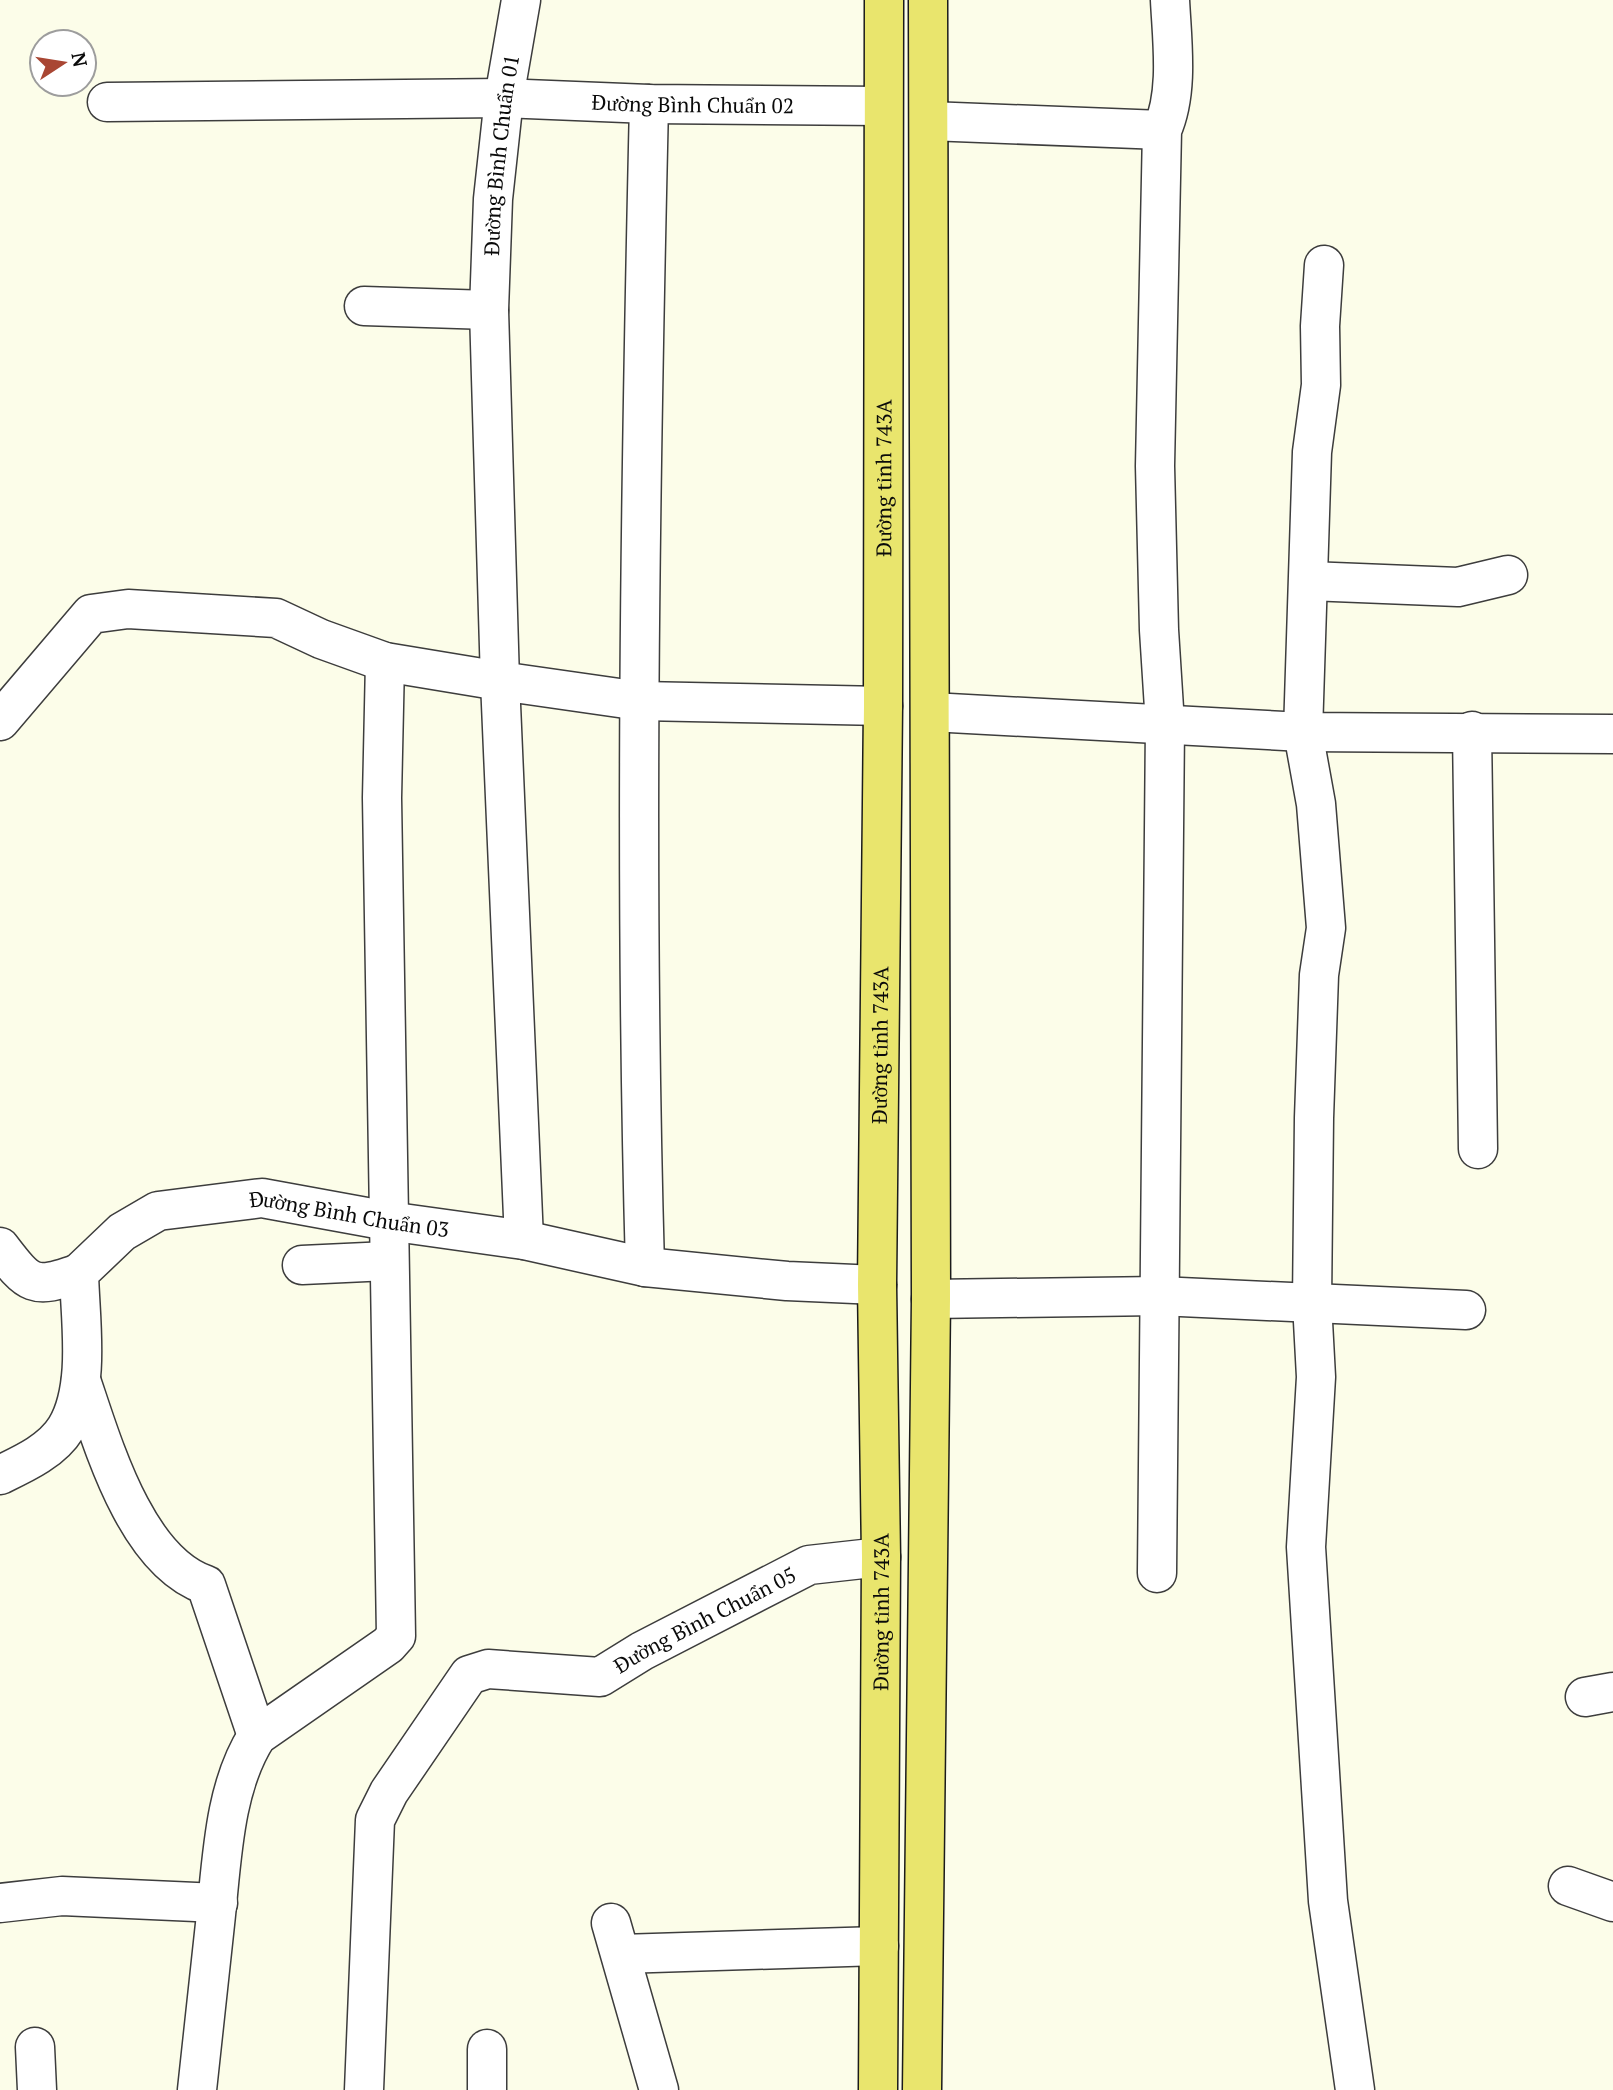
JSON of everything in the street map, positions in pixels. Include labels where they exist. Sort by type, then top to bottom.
[{"type":"main road","name":"Đường tỉnh 743A","points":[[878,2090],[881,1557],[877,1285],[883,706],[884,0]]},
{"type":"main road","points":[[922,2090],[931,1299],[928,0]]},
{"type":"street","name":"Đường Bình Chuẩn 01","points":[[521,0],[504,98],[493,199],[489,310],[500,681],[524,1240]]},
{"type":"street","points":[[1157,1573],[1165,724],[1158,630],[1155,466],[1162,130],[1168,116],[1171,94],[1170,0]]},
{"type":"street","name":"Đường Bình Chuẩn 02","points":[[107,102],[504,98],[649,104],[882,106]]},
{"type":"street","points":[[645,1267],[638,1018],[639,701],[641,449],[649,104]]},
{"type":"street","points":[[929,121],[1162,130]]},
{"type":"street","points":[[1325,265],[1320,326],[1321,384],[1312,452],[1303,732],[1316,804],[1325,928],[1319,975],[1312,1303],[1316,1377],[1306,1547],[1328,1901],[1355,2090]]},
{"type":"street","points":[[364,306],[489,310]]},
{"type":"street","points":[[1309,581],[1458,587],[1508,575]]},
{"type":"street","points":[[0,721],[91,614],[128,609],[276,618],[321,639],[385,662],[639,701],[883,706]]},
{"type":"street","points":[[197,2090],[218,1903],[237,1775],[257,1736],[388,1645],[396,1636],[382,797],[385,662]]},
{"type":"street","points":[[931,712],[1303,732],[1613,734]]},
{"type":"street","points":[[1472,731],[1478,1149]]},
{"type":"street","name":"Đường Bình Chuẩn 03","points":[[79,1273],[122,1232],[158,1211],[262,1198],[524,1240],[645,1267],[787,1281],[877,1285]]},
{"type":"street","points":[[0,1247],[23,1278],[35,1284],[50,1284],[79,1273],[82,1381],[105,1452],[144,1531],[167,1560],[188,1579],[206,1585],[257,1736]]},
{"type":"street","points":[[302,1265],[388,1261]]},
{"type":"street","points":[[931,1299],[1160,1296],[1466,1310]]},
{"type":"street","points":[[0,1475],[33,1459],[65,1429],[82,1381]]},
{"type":"street","name":"Đường Bình Chuẩn 05","points":[[363,2090],[374,1820],[389,1792],[469,1675],[488,1669],[600,1677],[642,1651],[809,1564],[881,1557]]},
{"type":"street","points":[[1568,1886],[1613,1902]]},
{"type":"street","points":[[0,1903],[62,1896],[218,1903]]},
{"type":"street","points":[[659,2090],[616,1938],[879,1946]]},
{"type":"street","points":[[35,2047],[37,2090]]},
{"type":"street","points":[[486,2049],[487,2090]]}]
